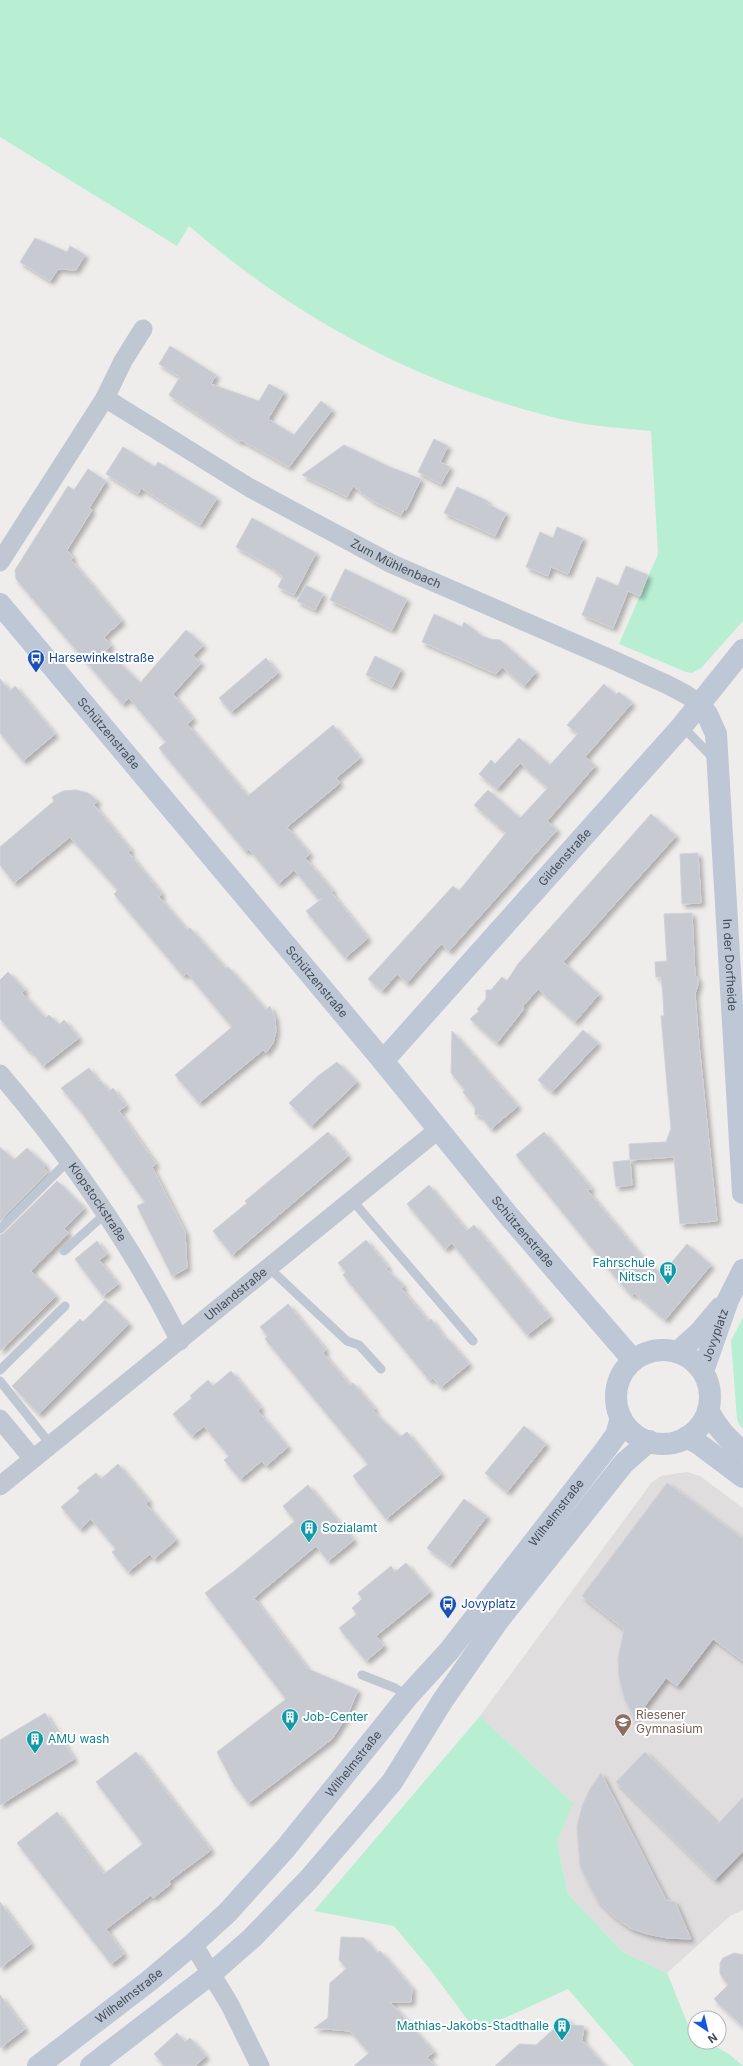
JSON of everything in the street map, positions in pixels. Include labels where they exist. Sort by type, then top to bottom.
[{"type":"main road","name":"Schützenstraße","points":[[0,604],[383,1061],[508,1215],[633,1360]]},
{"type":"main road","name":"Gildenstraße","points":[[383,1061],[682,726],[743,650]]},
{"type":"main road","name":"In der Dorfheide","points":[[699,704],[707,714],[716,734],[740,1121],[743,1193]]},
{"type":"main road","name":"Jovyplatz","points":[[703,1371],[728,1300],[743,1270]]},
{"type":"main road","name":"Jovyplatz","points":[[678,1352],[699,1333],[728,1300]]},
{"type":"main road","points":[[662,1350],[678,1352],[692,1359],[703,1371],[707,1379],[710,1394],[708,1410],[701,1424],[687,1437],[675,1442],[649,1442],[634,1433],[621,1418],[618,1409],[616,1391],[622,1374],[633,1360],[652,1351],[662,1350]]},
{"type":"main road","points":[[708,1410],[715,1425],[725,1437],[743,1452]]},
{"type":"main road","name":"Wilhelmstraße","points":[[38,2066],[193,1944],[227,1913],[285,1850],[408,1696],[449,1651],[606,1449],[616,1435],[621,1418]]},
{"type":"main road","points":[[687,1437],[699,1444],[743,1477]]},
{"type":"main road","name":"Wilhelmstraße","points":[[90,2066],[212,1973],[252,1938],[309,1879],[392,1782],[443,1700],[498,1622],[624,1463],[649,1442]]},
{"type":"street","points":[[0,562],[106,398],[123,361],[143,329]]},
{"type":"street","name":"Zum Mühlenbach","points":[[106,398],[250,488],[392,564],[611,659],[668,685],[699,704]]},
{"type":"street","name":"Klopstockstraße","points":[[0,1074],[69,1160],[158,1297],[180,1341]]},
{"type":"street","name":"Uhlandstraße","points":[[0,1486],[439,1129]]},
{"type":"street","points":[[0,1419],[33,1459]]},
{"type":"street","points":[[193,1944],[230,2004],[260,2066]]},
{"type":"lane","points":[[682,726],[717,762]]},
{"type":"lane","points":[[0,1229],[69,1160]]},
{"type":"lane","points":[[352,1200],[473,1341]]},
{"type":"lane","points":[[64,1251],[105,1214]]},
{"type":"lane","points":[[269,1268],[347,1341],[359,1346],[381,1369]]},
{"type":"lane","points":[[0,1370],[65,1306]]},
{"type":"lane","points":[[0,1381],[50,1445]]},
{"type":"lane","points":[[362,1675],[395,1688],[408,1696]]},
{"type":"shaded area","name":"Riesener Gymnasium","points":[[687,1472],[700,1476],[743,1508],[743,1910],[730,1916],[667,1973],[623,1952],[568,1894],[557,1842],[572,1802],[480,1716],[652,1482],[661,1476]]},
{"type":"green space","points":[[0,0],[743,0],[743,621],[701,668],[692,673],[686,672],[619,644],[658,554],[651,431],[580,423],[523,409],[477,395],[388,358],[305,312],[226,257],[189,226],[177,246],[0,137]]},
{"type":"green space","points":[[743,1317],[743,1428],[740,1426],[737,1419],[731,1341]]},
{"type":"green space","points":[[480,1716],[573,1803],[557,1842],[568,1894],[623,1952],[667,1973],[687,2022],[687,2050],[722,2050],[729,2054],[743,2066],[634,2066],[568,1989],[476,2031],[429,1968],[394,1926],[314,1911]]},
{"type":"building","points":[[35,238],[67,252],[70,246],[85,255],[76,270],[58,269],[50,281],[20,262]]},
{"type":"building","points":[[170,346],[216,375],[211,384],[259,401],[269,384],[284,392],[268,419],[294,435],[321,401],[332,410],[289,467],[241,440],[240,442],[169,395],[180,377],[159,364]]},
{"type":"building","points":[[434,439],[448,446],[440,462],[450,467],[441,484],[418,472]]},
{"type":"building","points":[[344,445],[390,467],[421,479],[406,510],[404,509],[401,515],[373,501],[353,486],[347,497],[302,475]]},
{"type":"building","points":[[123,447],[155,467],[158,462],[217,498],[200,525],[141,488],[138,494],[106,474]]},
{"type":"building","points":[[88,469],[106,481],[89,508],[92,510],[67,550],[73,558],[71,560],[122,621],[104,637],[111,646],[106,650],[140,683],[186,630],[203,645],[193,656],[201,663],[173,694],[193,719],[187,724],[248,796],[333,725],[360,758],[336,778],[340,783],[287,827],[310,854],[305,858],[333,891],[331,892],[368,938],[345,958],[306,911],[323,898],[319,900],[294,870],[278,884],[249,849],[246,852],[159,748],[166,742],[129,698],[122,704],[16,579],[15,570],[68,486],[74,490]]},
{"type":"building","points":[[457,487],[488,501],[487,504],[506,513],[495,536],[444,513]]},
{"type":"building","points":[[252,518],[316,553],[294,595],[278,587],[283,577],[270,566],[236,547]]},
{"type":"building","points":[[557,527],[583,538],[568,574],[551,567],[548,576],[526,567],[540,532],[553,538]]},
{"type":"building","points":[[626,566],[648,575],[640,596],[628,591],[613,628],[582,615],[597,577],[618,586]]},
{"type":"building","points":[[345,569],[407,599],[392,630],[330,600]]},
{"type":"building","points":[[306,585],[323,594],[315,610],[297,601]]},
{"type":"building","points":[[434,614],[462,627],[464,622],[482,636],[500,640],[536,672],[524,686],[502,667],[496,674],[422,642]]},
{"type":"building","points":[[375,656],[401,669],[392,687],[366,675]]},
{"type":"building","points":[[266,658],[278,673],[231,712],[219,698]]},
{"type":"building","points":[[0,679],[10,691],[15,686],[55,734],[23,761],[0,733]]},
{"type":"building","points":[[604,684],[616,695],[619,692],[632,703],[585,757],[595,766],[547,821],[557,830],[449,951],[441,944],[407,983],[397,974],[382,991],[368,979],[453,886],[459,891],[506,833],[474,805],[488,790],[520,818],[548,788],[520,763],[497,789],[479,774],[491,760],[495,764],[519,738],[550,765],[578,734],[567,725]]},
{"type":"building","points":[[76,790],[88,793],[98,801],[94,805],[131,850],[128,852],[162,894],[159,897],[187,930],[190,928],[226,969],[228,967],[266,1010],[270,1006],[275,1018],[276,1031],[273,1043],[266,1053],[263,1050],[199,1103],[175,1075],[232,1027],[187,973],[183,976],[114,894],[118,890],[70,837],[14,883],[0,865],[0,847],[54,801],[52,797],[63,791]]},
{"type":"building","points":[[651,814],[676,836],[563,962],[599,994],[575,1022],[538,989],[523,1006],[523,1010],[497,1043],[470,1019],[479,1011],[477,1009],[486,999],[486,990],[491,990],[502,977],[507,981],[518,964]]},
{"type":"building","points":[[698,853],[701,903],[682,904],[680,854]]},
{"type":"building","points":[[692,913],[695,976],[698,978],[698,985],[695,994],[699,1044],[717,1221],[680,1224],[674,1157],[630,1160],[629,1144],[666,1142],[671,1129],[661,1016],[664,1016],[663,996],[661,977],[656,977],[655,962],[667,961],[664,914]]},
{"type":"building","points":[[8,972],[25,990],[22,993],[46,1018],[49,1015],[59,1025],[64,1020],[79,1038],[43,1066],[31,1051],[30,1052],[0,1019],[0,980]]},
{"type":"building","points":[[583,1030],[598,1043],[552,1092],[538,1080]]},
{"type":"building","points":[[452,1031],[518,1106],[491,1129],[480,1115],[475,1115],[475,1107],[463,1092],[465,1090],[451,1073]]},
{"type":"building","points":[[337,1062],[357,1082],[311,1126],[289,1103],[318,1076]]},
{"type":"building","points":[[89,1068],[99,1082],[101,1081],[109,1092],[113,1088],[126,1106],[119,1111],[156,1164],[152,1167],[185,1232],[187,1268],[172,1276],[137,1206],[145,1202],[82,1113],[61,1088]]},
{"type":"building","points":[[328,1132],[348,1156],[232,1255],[213,1231],[247,1203],[245,1201]]},
{"type":"building","points":[[544,1132],[592,1189],[587,1190],[644,1259],[662,1274],[687,1244],[711,1265],[665,1320],[634,1293],[632,1296],[620,1283],[516,1155]]},
{"type":"building","points":[[0,1147],[14,1160],[27,1148],[46,1166],[44,1168],[48,1172],[0,1221]]},
{"type":"building","points":[[630,1160],[632,1185],[616,1187],[613,1162]]},
{"type":"building","points":[[57,1181],[84,1208],[64,1229],[69,1233],[31,1271],[56,1296],[0,1351],[0,1235],[4,1233]]},
{"type":"building","points":[[429,1185],[467,1231],[474,1225],[550,1317],[527,1335],[452,1243],[445,1249],[407,1204]]},
{"type":"building","points":[[366,1240],[388,1267],[386,1269],[404,1286],[401,1288],[428,1321],[431,1319],[445,1339],[447,1338],[469,1364],[441,1387],[433,1378],[430,1381],[343,1275],[346,1272],[338,1263]]},
{"type":"building","points":[[97,1241],[107,1254],[99,1260],[118,1284],[103,1296],[75,1259]]},
{"type":"building","points":[[105,1300],[129,1324],[39,1414],[12,1386],[80,1319],[83,1322]]},
{"type":"building","points":[[288,1304],[326,1350],[323,1353],[350,1385],[353,1383],[375,1409],[373,1411],[400,1437],[407,1432],[441,1474],[386,1519],[353,1476],[368,1464],[265,1339],[268,1336],[260,1327]]},
{"type":"building","points":[[231,1371],[261,1408],[258,1411],[288,1447],[266,1466],[262,1461],[240,1479],[224,1460],[229,1456],[204,1426],[192,1436],[173,1414],[192,1398],[190,1396],[208,1380],[213,1386]]},
{"type":"building","points":[[524,1426],[546,1444],[507,1492],[485,1473]]},
{"type":"building","points":[[118,1464],[149,1501],[146,1504],[176,1540],[154,1559],[150,1554],[128,1572],[112,1552],[116,1549],[91,1519],[80,1529],[61,1507],[80,1491],[77,1488],[96,1473],[101,1479]]},
{"type":"building","points":[[667,1483],[743,1539],[743,1661],[713,1639],[677,1686],[666,1678],[635,1719],[625,1700],[619,1678],[618,1659],[624,1629],[582,1596]]},
{"type":"building","points":[[308,1485],[354,1540],[328,1561],[316,1546],[254,1598],[308,1669],[358,1690],[347,1716],[332,1739],[248,1803],[233,1783],[217,1752],[286,1699],[205,1593],[295,1521],[283,1506]]},
{"type":"building","points":[[464,1499],[487,1516],[450,1565],[427,1548]]},
{"type":"building","points":[[406,1563],[430,1592],[376,1636],[384,1646],[366,1661],[339,1628],[357,1614],[352,1608],[362,1599],[358,1593],[391,1566],[395,1572]]},
{"type":"building","name":"AMU wash","points":[[45,1713],[74,1759],[0,1805],[0,1740]]},
{"type":"building","points":[[136,1752],[211,1850],[168,1882],[171,1884],[153,1898],[151,1895],[106,1929],[124,1954],[111,1964],[17,1843],[57,1812],[104,1874],[143,1844],[96,1782]]},
{"type":"building","points":[[645,1752],[718,1824],[743,1797],[743,1851],[715,1880],[616,1782]]},
{"type":"building","points":[[601,1773],[666,1900],[675,1902],[691,1939],[667,1938],[647,1934],[630,1928],[612,1915],[598,1901],[588,1883],[580,1866],[577,1827],[582,1806],[590,1789]]},
{"type":"building","points":[[0,1902],[31,1944],[0,1968]]},
{"type":"building","points":[[341,1937],[364,1938],[377,1953],[380,1951],[412,1988],[411,2002],[390,2002],[434,2052],[427,2057],[435,2066],[354,2066],[369,2053],[350,2031],[314,2028],[328,2018],[330,1983],[347,1968],[339,1960]]},
{"type":"building","points":[[734,1953],[743,1955],[743,2027],[714,1999],[728,1985],[720,1974],[720,1963],[723,1958]]},
{"type":"building","points":[[0,1995],[25,2029],[0,2048]]},
{"type":"building","name":"Mathias-Jakobs-Stadthalle","points":[[566,2018],[572,2025],[584,2026],[582,2040],[605,2066],[495,2066],[519,2044],[536,2045]]},
{"type":"building","points":[[177,2033],[185,2042],[190,2038],[206,2056],[195,2066],[165,2066],[154,2054]]},
{"type":"place","name":"Harsewinkelstraße","points":[[36,673]]},
{"type":"place","name":"Fahrschule Nitsch","points":[[668,1285]]},
{"type":"place","name":"Sozialamt","points":[[309,1543]]},
{"type":"place","name":"Jovyplatz","points":[[448,1619]]},
{"type":"place","name":"Job-Center","points":[[290,1732]]},
{"type":"place","name":"Riesener Gymnasium","points":[[623,1737]]},
{"type":"place","name":"AMU wash","points":[[35,1754]]},
{"type":"place","name":"Mathias-Jakobs-Stadthalle","points":[[562,2041]]}]
